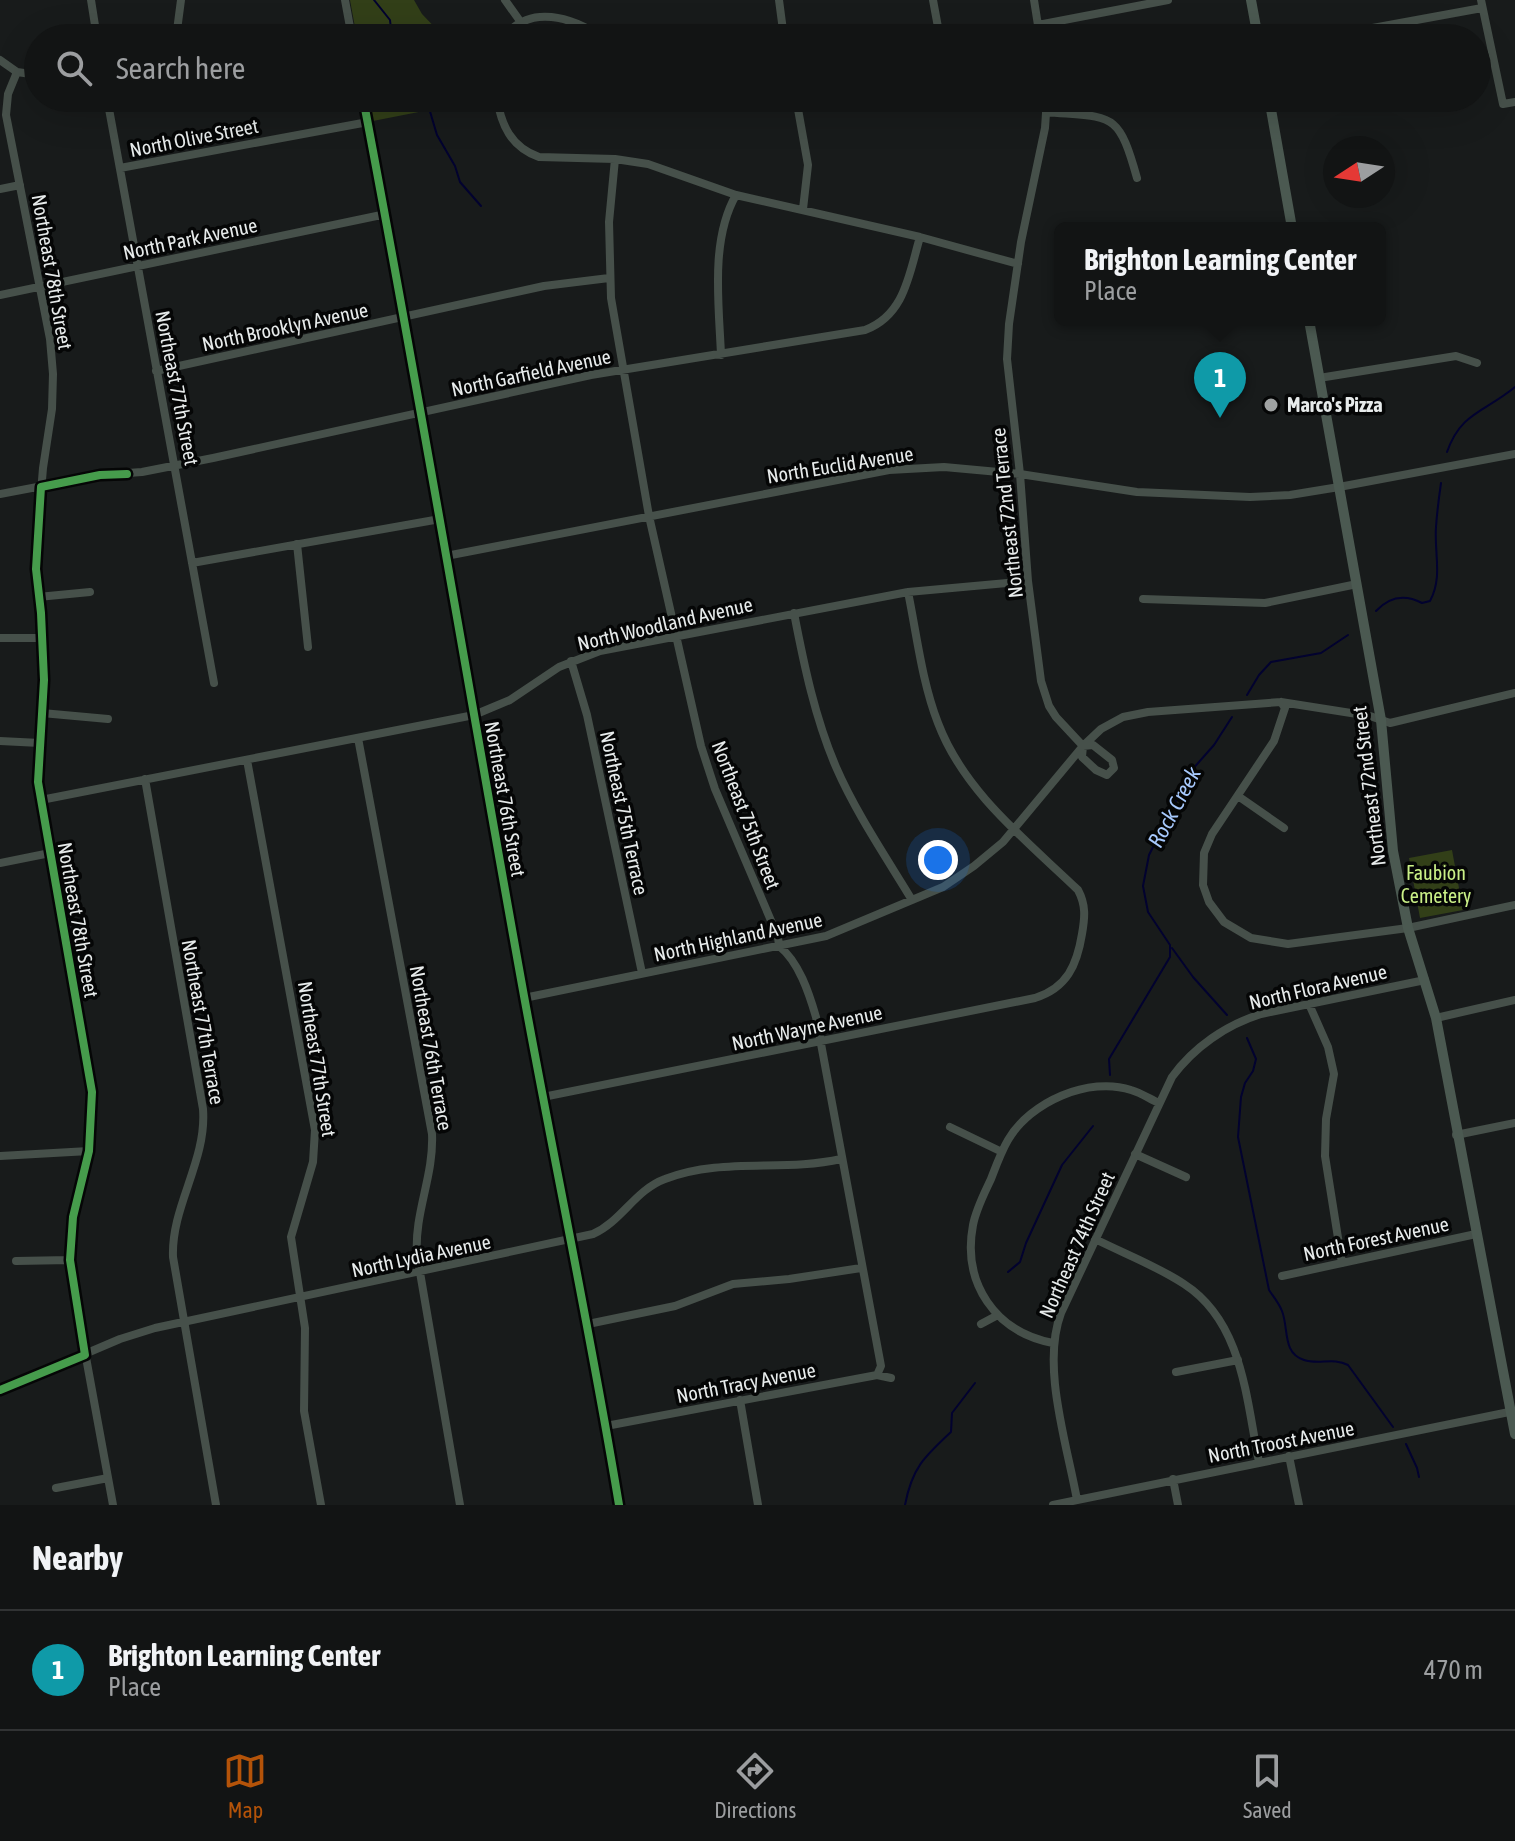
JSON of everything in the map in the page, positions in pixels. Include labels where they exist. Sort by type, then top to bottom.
[{"type":"main road","points":[[1251,0],[1255,24]]},
{"type":"main road","points":[[1271,112],[1291,222]]},
{"type":"main road","name":"Northeast 72nd Street","points":[[1310,326],[1381,720],[1393,851],[1408,928],[1436,1018],[1515,1434]]},
{"type":"street","points":[[91,0],[95,24]]},
{"type":"street","points":[[178,24],[181,0]]},
{"type":"street","points":[[345,0],[349,24]]},
{"type":"street","points":[[505,0],[520,21]]},
{"type":"street","points":[[779,0],[782,24]]},
{"type":"street","points":[[933,0],[937,24]]},
{"type":"street","points":[[1034,0],[1038,24]]},
{"type":"street","points":[[1043,24],[1142,2],[1168,0]]},
{"type":"street","points":[[1385,24],[1481,4],[1485,24]]},
{"type":"street","points":[[517,24],[542,16],[572,20],[579,24]]},
{"type":"street","points":[[1491,49],[1503,104],[1515,102]]},
{"type":"street","points":[[0,60],[17,72],[24,73]]},
{"type":"street","name":"Northeast 78th Street","points":[[17,72],[8,94],[6,115],[50,339],[53,374],[36,553],[44,680],[37,769],[91,1083],[93,1114],[89,1151],[73,1217],[70,1260],[113,1505]]},
{"type":"street","name":"Northeast 77th Street","points":[[110,112],[214,683]]},
{"type":"street","name":"Northeast 76th Street","points":[[366,112],[524,998],[588,1324],[619,1505]]},
{"type":"street","points":[[500,112],[503,127],[514,141],[531,154],[559,160],[615,159],[648,164],[736,195],[920,237],[1018,264]]},
{"type":"street","points":[[799,112],[808,165],[803,209]]},
{"type":"street","points":[[1046,112],[1101,117],[1114,124],[1126,140],[1137,178]]},
{"type":"street","name":"Northeast 72nd Terrace","points":[[1046,112],[1018,264],[1007,359],[1028,581],[1044,693],[1056,717],[1083,746]]},
{"type":"street","name":"North Olive Street","points":[[120,168],[368,122]]},
{"type":"street","name":"Northeast 75th Street","points":[[615,159],[609,222],[609,278],[622,370],[649,516],[706,764],[778,937],[779,946],[797,969],[811,1000],[822,1041],[881,1366],[877,1375]]},
{"type":"street","points":[[0,189],[20,185]]},
{"type":"street","points":[[721,355],[720,256],[726,223],[736,195]]},
{"type":"street","name":"North Park Avenue","points":[[0,295],[386,214]]},
{"type":"street","name":"North Garfield Avenue","points":[[0,494],[100,475],[175,466],[622,370],[865,330],[876,326],[900,303],[920,237]]},
{"type":"street","name":"North Brooklyn Avenue","points":[[156,371],[544,286],[609,278]]},
{"type":"street","points":[[1319,378],[1456,356],[1477,363]]},
{"type":"street","points":[[1339,487],[1515,454]]},
{"type":"street","name":"North Euclid Avenue","points":[[446,556],[889,470],[944,467],[1020,474],[1137,492],[1250,497],[1290,495],[1339,487]]},
{"type":"street","points":[[192,563],[440,519]]},
{"type":"street","points":[[297,544],[308,647]]},
{"type":"street","name":"North Woodland Avenue","points":[[41,800],[474,715],[510,700],[571,661],[600,651],[908,592],[1028,581]]},
{"type":"street","points":[[1143,599],[1265,603],[1357,584]]},
{"type":"street","points":[[38,597],[90,592]]},
{"type":"street","points":[[908,592],[930,701],[945,740],[975,788],[1015,829]]},
{"type":"street","points":[[794,613],[809,684],[828,746],[849,792],[912,900]]},
{"type":"street","points":[[0,638],[42,638]]},
{"type":"street","name":"Northeast 75th Terrace","points":[[571,661],[587,715],[642,973]]},
{"type":"street","name":"North Highland Avenue","points":[[524,998],[838,932],[912,900],[959,877],[989,854],[1015,829],[1083,746],[1110,724],[1138,713],[1281,702],[1390,723],[1515,693]]},
{"type":"street","points":[[1281,702],[1285,708],[1274,741],[1208,843],[1202,873],[1209,902],[1232,928],[1261,941],[1288,944],[1408,928],[1515,905]]},
{"type":"street","points":[[42,713],[108,719]]},
{"type":"street","name":"Northeast 76th Terrace","points":[[358,738],[432,1134],[431,1167],[416,1231],[419,1273],[460,1505]]},
{"type":"street","points":[[0,741],[40,743]]},
{"type":"street","name":"Northeast 77th Street","points":[[247,760],[315,1130],[313,1162],[291,1237],[305,1340],[304,1411],[321,1505]]},
{"type":"street","name":"Northeast 77th Terrace","points":[[145,779],[204,1121],[201,1145],[174,1229],[173,1257],[216,1505]]},
{"type":"street","points":[[1238,796],[1284,828]]},
{"type":"street","name":"North Wayne Avenue","points":[[543,1097],[1035,998],[1055,990],[1069,975],[1080,950],[1085,919],[1082,899],[1078,890],[1015,829]]},
{"type":"street","points":[[0,863],[50,853]]},
{"type":"street","name":"North Flora Avenue","points":[[1159,1103],[1179,1068],[1195,1051],[1218,1034],[1252,1017],[1425,980]]},
{"type":"street","points":[[1436,1018],[1515,1000]]},
{"type":"street","points":[[1309,1004],[1328,1047],[1334,1074],[1326,1119],[1325,1156],[1342,1263]]},
{"type":"street","points":[[1053,1343],[1018,1332],[996,1316],[978,1283],[972,1259],[976,1213],[1007,1140],[1022,1121],[1041,1104],[1055,1097],[1088,1089],[1117,1088],[1132,1090],[1159,1103]]},
{"type":"street","name":"Northeast 74th Street","points":[[1077,1500],[1053,1372],[1053,1343],[1061,1313],[1159,1103]]},
{"type":"street","points":[[1456,1135],[1515,1123]]},
{"type":"street","points":[[950,1127],[1002,1152]]},
{"type":"street","points":[[0,1156],[89,1151]]},
{"type":"street","points":[[1135,1154],[1186,1177]]},
{"type":"street","name":"North Lydia Avenue","points":[[0,1390],[141,1332],[603,1230],[620,1217],[642,1192],[666,1179],[726,1168],[801,1166],[841,1159]]},
{"type":"street","name":"North Forest Avenue","points":[[1282,1276],[1476,1234]]},
{"type":"street","points":[[1095,1239],[1173,1277],[1198,1294],[1225,1326],[1238,1360],[1259,1462]]},
{"type":"street","points":[[16,1261],[70,1260]]},
{"type":"street","points":[[588,1324],[675,1306],[733,1284],[861,1268]]},
{"type":"street","points":[[981,1324],[996,1316]]},
{"type":"street","points":[[1176,1372],[1238,1360]]},
{"type":"street","name":"North Tracy Avenue","points":[[606,1426],[877,1375],[891,1378]]},
{"type":"street","points":[[740,1400],[758,1505]]},
{"type":"street","name":"North Troost Avenue","points":[[1053,1505],[1513,1412]]},
{"type":"street","points":[[1289,1456],[1299,1505]]},
{"type":"street","points":[[56,1488],[108,1478]]},
{"type":"street","points":[[1173,1479],[1178,1505]]},
{"type":"green space","points":[[350,0],[414,0],[432,24],[354,24]]},
{"type":"green space","points":[[371,112],[419,112],[373,121]]},
{"type":"green space","name":"Faubion Cemetery","points":[[1452,850],[1463,910],[1420,918],[1409,858]]},
{"type":"waterway","points":[[374,0],[390,24]]},
{"type":"waterway","points":[[430,112],[437,135],[455,166],[460,182],[481,206]]},
{"type":"waterway","name":"Rock Creek","points":[[1447,452],[1459,428],[1467,420],[1515,387]]},
{"type":"waterway","name":"Rock Creek","points":[[1376,611],[1398,598],[1422,603],[1430,601],[1437,574],[1436,527],[1441,483]]},
{"type":"waterway","name":"Rock Creek","points":[[1247,695],[1271,662],[1321,653],[1348,635]]},
{"type":"waterway","name":"Rock Creek","points":[[1110,1075],[1109,1059],[1170,957],[1170,945],[1148,912],[1143,886],[1149,855],[1191,771],[1214,745],[1232,717]]},
{"type":"waterway","points":[[1172,948],[1227,1015]]},
{"type":"waterway","points":[[1247,1038],[1256,1059],[1241,1097],[1238,1137],[1269,1290],[1282,1311],[1289,1346],[1297,1357],[1304,1360],[1348,1365],[1393,1427]]},
{"type":"waterway","name":"Rock Creek","points":[[1008,1272],[1020,1262],[1062,1165],[1093,1126]]},
{"type":"waterway","name":"Rock Creek","points":[[905,1505],[916,1472],[926,1456],[951,1432],[952,1413],[975,1383]]},
{"type":"waterway","points":[[1406,1444],[1419,1477]]},
{"type":"cycle path","points":[[366,112],[619,1505]]},
{"type":"cycle path","points":[[0,1390],[85,1355],[70,1260],[73,1217],[89,1151],[92,1092],[38,782],[44,680],[36,569],[41,487],[100,475],[127,474]]},
{"type":"place","name":"Marco's Pizza","points":[[1271,405]]},
{"type":"place","name":"Brighton Learning Center","points":[[1220,418]]}]
